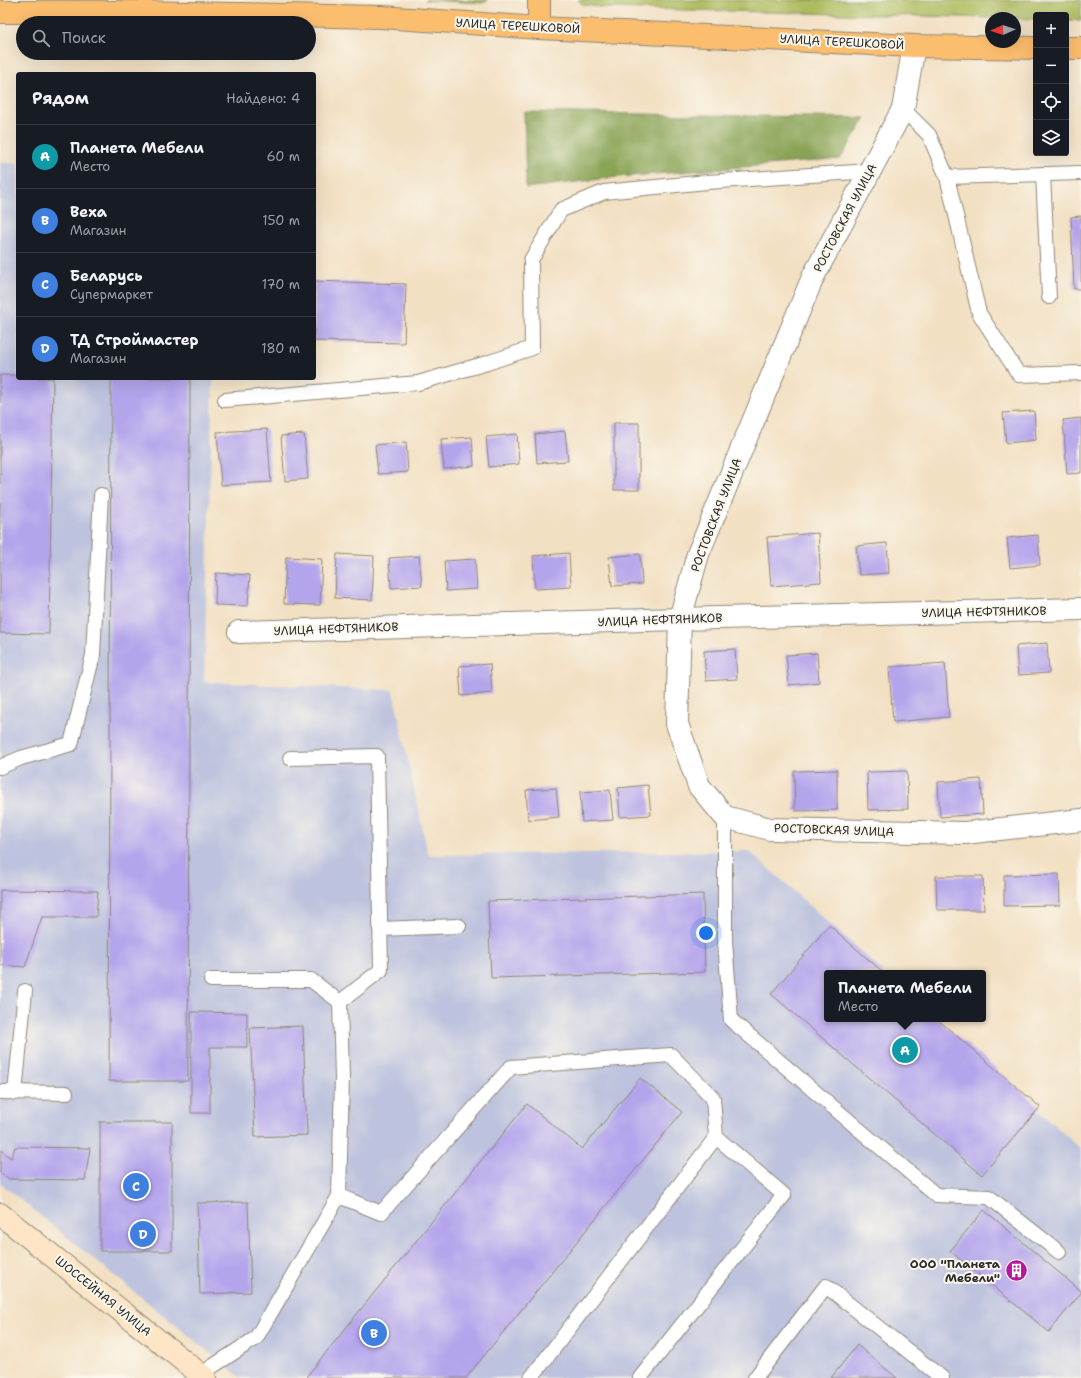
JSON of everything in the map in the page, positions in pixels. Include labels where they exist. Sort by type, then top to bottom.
[{"type":"main road","points":[[539,0],[539,28]]},
{"type":"main road","name":"УЛИЦА ТЕРЕШКОВОЙ","points":[[0,12],[146,12],[381,17],[539,28],[914,46],[1033,48]]},
{"type":"main road","points":[[1069,48],[1081,48]]},
{"type":"street","name":"РОСТОВСКАЯ УЛИЦА","points":[[914,46],[903,110],[813,277],[698,554],[680,619],[677,724],[699,786],[725,817],[770,829],[965,834],[1081,820]]},
{"type":"street","name":"УЛИЦА НЕФТЯНИКОВ","points":[[239,632],[1081,609]]},
{"type":"street","name":"ШОССЕЙНАЯ УЛИЦА","points":[[0,1214],[203,1376]]},
{"type":"lane","points":[[903,110],[929,135],[947,177],[978,313],[1019,375],[1081,373]]},
{"type":"lane","points":[[225,400],[418,383],[532,348],[531,260],[561,210],[604,192],[707,182],[870,171]]},
{"type":"lane","points":[[947,177],[1081,173]]},
{"type":"lane","points":[[1043,174],[1049,297]]},
{"type":"lane","points":[[0,767],[21,758],[71,744],[93,655],[101,495]]},
{"type":"lane","points":[[290,758],[377,756],[381,970],[340,1002]]},
{"type":"lane","points":[[725,817],[725,941],[731,1020],[936,1194],[989,1197],[1059,1252]]},
{"type":"lane","points":[[380,929],[459,926]]},
{"type":"lane","points":[[211,980],[311,980],[340,1002]]},
{"type":"lane","points":[[15,1092],[25,991]]},
{"type":"lane","points":[[203,1376],[256,1338],[340,1196],[342,1078],[340,1002]]},
{"type":"lane","points":[[340,1196],[381,1214],[511,1067],[671,1055],[713,1098],[716,1137],[530,1378]]},
{"type":"lane","points":[[0,1092],[66,1093]]},
{"type":"lane","points":[[640,1378],[784,1195],[716,1137]]},
{"type":"lane","points":[[755,1378],[826,1286],[942,1378]]},
{"type":"shaded area","points":[[0,163],[16,163],[16,380],[213,380],[204,682],[393,690],[428,855],[749,851],[882,970],[824,970],[824,1022],[939,1022],[1081,1149],[1081,1378],[241,1378],[0,1183]]},
{"type":"green space","points":[[425,0],[488,0],[482,3]]},
{"type":"green space","points":[[578,0],[1081,0],[1081,21],[1069,20],[1069,12],[1033,12],[1033,19],[1021,19],[1021,12],[985,12],[985,18],[609,8],[583,5]]},
{"type":"green space","points":[[524,112],[866,118],[840,159],[618,177],[526,188]]},
{"type":"building","points":[[1081,216],[1081,289],[1074,289],[1071,217]]},
{"type":"building","points":[[316,281],[406,284],[404,343],[316,341]]},
{"type":"building","points":[[0,375],[16,375],[16,380],[53,380],[49,634],[0,633]]},
{"type":"building","points":[[111,380],[190,380],[188,1081],[109,1081]]},
{"type":"building","points":[[1034,411],[1036,440],[1006,443],[1003,413]]},
{"type":"building","points":[[1081,418],[1081,473],[1067,474],[1063,420]]},
{"type":"building","points":[[614,423],[639,423],[639,490],[614,490]]},
{"type":"building","points":[[267,429],[271,482],[221,485],[217,432]]},
{"type":"building","points":[[565,431],[568,461],[537,463],[535,434]]},
{"type":"building","points":[[304,434],[308,479],[285,481],[281,436]]},
{"type":"building","points":[[517,434],[519,464],[489,467],[486,437]]},
{"type":"building","points":[[472,437],[474,466],[444,469],[441,439]]},
{"type":"building","points":[[406,442],[408,472],[378,474],[375,445]]},
{"type":"building","points":[[818,533],[821,582],[771,586],[767,537]]},
{"type":"building","points":[[1038,535],[1040,565],[1010,568],[1007,538]]},
{"type":"building","points":[[887,543],[889,573],[859,575],[856,546]]},
{"type":"building","points":[[569,553],[571,587],[535,589],[533,556]]},
{"type":"building","points":[[337,554],[374,556],[372,600],[335,598]]},
{"type":"building","points":[[640,554],[642,584],[612,586],[609,557]]},
{"type":"building","points":[[419,556],[422,586],[391,588],[389,558]]},
{"type":"building","points":[[286,557],[322,559],[320,605],[284,604]]},
{"type":"building","points":[[475,559],[477,589],[446,591],[444,561]]},
{"type":"building","points":[[216,573],[250,575],[248,606],[215,605]]},
{"type":"building","points":[[1047,643],[1049,673],[1018,675],[1016,646]]},
{"type":"building","points":[[735,649],[737,679],[706,681],[704,651]]},
{"type":"building","points":[[817,653],[819,682],[789,685],[786,655]]},
{"type":"building","points":[[945,663],[949,717],[893,722],[889,667]]},
{"type":"building","points":[[490,664],[492,693],[461,696],[459,666]]},
{"type":"building","points":[[837,770],[837,810],[795,811],[794,771]]},
{"type":"building","points":[[907,771],[908,809],[868,810],[867,772]]},
{"type":"building","points":[[981,779],[983,814],[940,817],[938,782]]},
{"type":"building","points":[[648,785],[651,815],[620,817],[618,788]]},
{"type":"building","points":[[556,788],[559,817],[528,820],[526,790]]},
{"type":"building","points":[[610,790],[613,820],[582,822],[580,792]]},
{"type":"building","points":[[1059,874],[1060,905],[1004,906],[1004,875]]},
{"type":"building","points":[[936,876],[983,876],[984,910],[937,910]]},
{"type":"building","points":[[0,890],[98,891],[96,917],[42,917],[25,967],[0,965]]},
{"type":"building","points":[[703,894],[705,972],[491,978],[488,901]]},
{"type":"building","points":[[829,925],[881,970],[824,970],[824,1022],[941,1022],[1040,1107],[982,1175],[771,994]]},
{"type":"building","points":[[191,1012],[247,1013],[247,1047],[210,1047],[210,1113],[191,1113]]},
{"type":"building","points":[[303,1026],[307,1135],[255,1137],[250,1028]]},
{"type":"building","points":[[640,1078],[682,1112],[466,1378],[309,1378],[307,1376],[527,1104],[582,1149]]},
{"type":"building","points":[[100,1122],[172,1122],[172,1251],[100,1251]]},
{"type":"building","points":[[15,1147],[90,1148],[85,1180],[8,1179],[0,1173],[0,1150],[11,1158]]},
{"type":"building","points":[[248,1202],[251,1292],[200,1294],[197,1203]]},
{"type":"building","name":"ООО \"Планета Мебели\"","points":[[984,1210],[1081,1291],[1081,1293],[1049,1332],[950,1251]]},
{"type":"building","points":[[857,1345],[897,1378],[831,1378]]},
{"type":"place","name":"Планета Мебели","points":[[905,1050]]},
{"type":"place","name":"Беларусь","points":[[136,1186]]},
{"type":"place","name":"ТД Строймастер","points":[[143,1234]]},
{"type":"place","name":"ООО \"Планета Мебели\"","points":[[1016,1271]]},
{"type":"place","name":"Веха","points":[[374,1333]]}]
